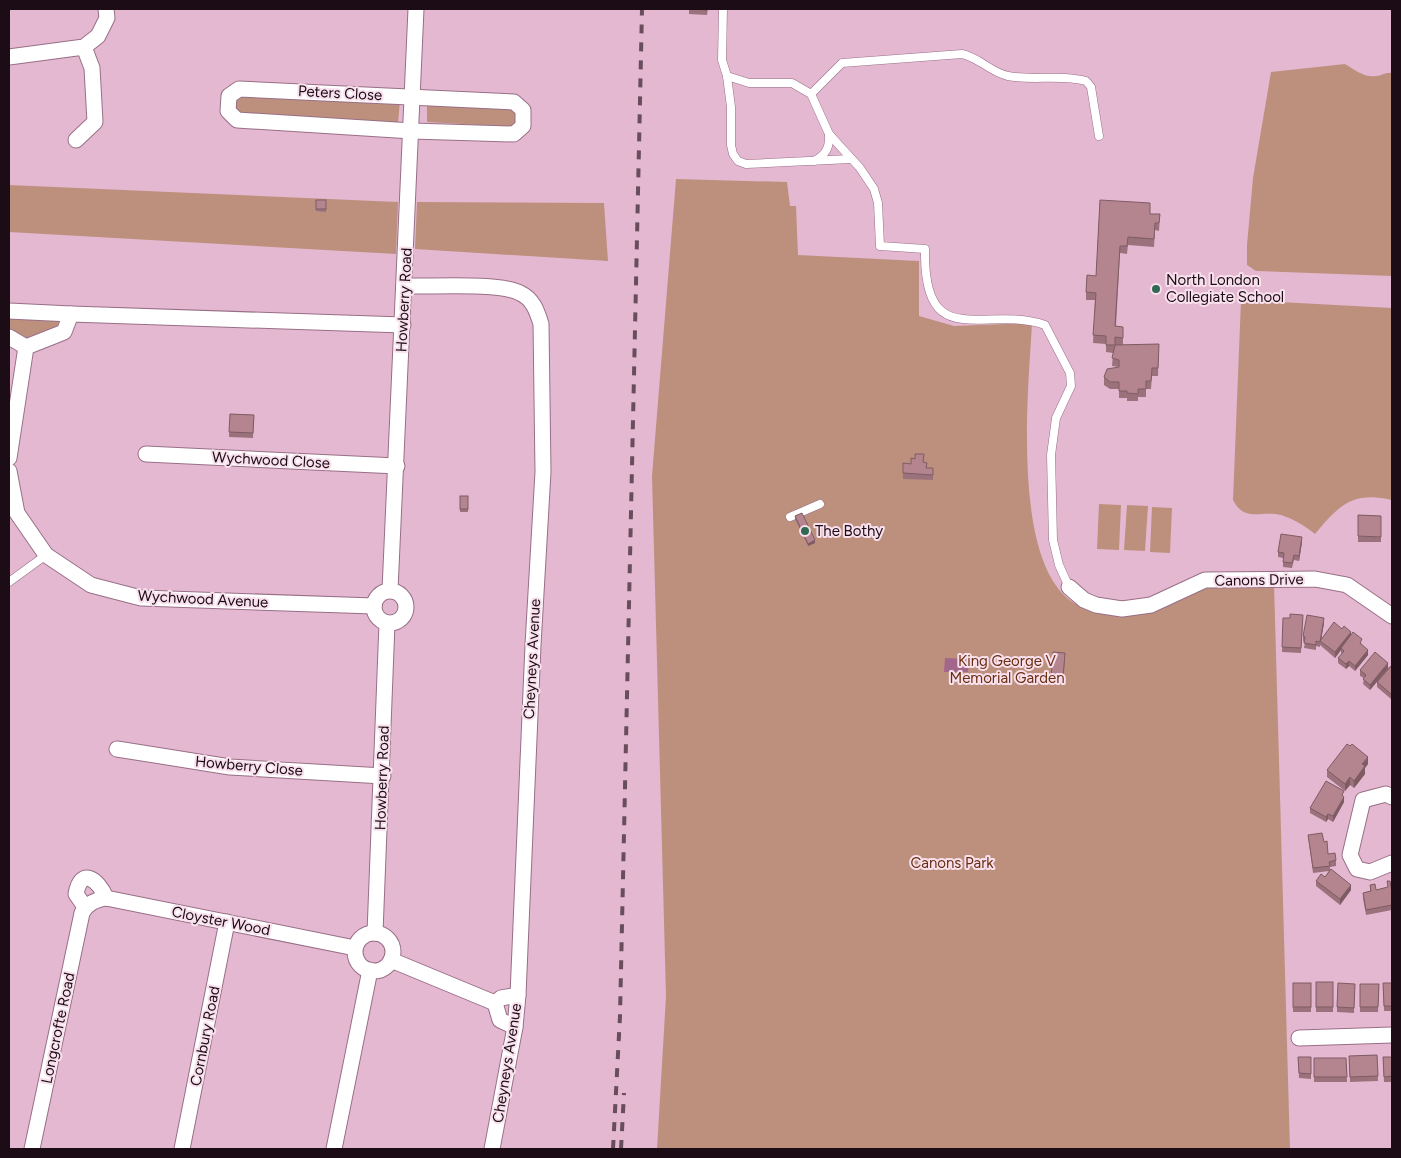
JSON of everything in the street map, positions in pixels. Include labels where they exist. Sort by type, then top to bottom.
[{"type":"street","points":[[9,57],[84,48],[98,36],[106,18],[106,9]]},
{"type":"street","name":"Howberry Road","points":[[390,590],[414,97],[416,9]]},
{"type":"street","points":[[76,140],[95,122],[92,68],[84,48]]},
{"type":"street","name":"Peters Close","points":[[239,89],[414,97],[514,102],[523,110],[523,126],[514,134],[412,131],[237,120],[228,111],[229,96],[239,89]]},
{"type":"street","name":"Cheyneys Avenue","points":[[404,286],[505,287],[522,293],[536,307],[541,324],[543,472],[532,646],[518,994],[515,1027],[492,1149]]},
{"type":"street","points":[[9,311],[403,325]]},
{"type":"street","points":[[26,347],[64,332],[71,314]]},
{"type":"street","points":[[9,337],[26,347]]},
{"type":"street","points":[[9,458],[26,347]]},
{"type":"street","name":"Wychwood Close","points":[[146,454],[397,466]]},
{"type":"street","name":"Wychwood Avenue","points":[[9,471],[17,513],[46,555],[92,585],[141,598],[374,606]]},
{"type":"street","name":"Canons Drive","points":[[1069,587],[1084,600],[1096,605],[1122,609],[1151,605],[1205,580],[1316,579],[1347,585],[1392,616]]},
{"type":"street","points":[[390,590],[396,591],[404,598],[407,608],[398,622],[387,623],[379,619],[374,606],[377,597],[390,590]]},
{"type":"street","name":"Howberry Road","points":[[374,933],[387,623]]},
{"type":"street","name":"Howberry Close","points":[[117,749],[230,767],[382,776]]},
{"type":"street","points":[[1392,797],[1386,794],[1363,800],[1350,855],[1357,868],[1370,872],[1392,863]]},
{"type":"street","points":[[90,878],[96,881],[106,898],[85,907],[76,894],[77,887],[90,878]]},
{"type":"street","name":"Cloyster Wood","points":[[106,898],[356,948]]},
{"type":"street","name":"Longcrofte Road","points":[[32,1149],[82,913],[85,907]]},
{"type":"street","name":"Cornbury Road","points":[[182,1149],[227,922]]},
{"type":"street","points":[[374,933],[386,938],[390,942],[392,948],[391,960],[380,970],[370,970],[360,964],[355,954],[356,948],[364,936],[374,933]]},
{"type":"street","points":[[391,960],[495,1004],[500,1020],[515,1027]]},
{"type":"street","points":[[334,1149],[370,970]]},
{"type":"street","points":[[495,1004],[501,998],[518,994]]},
{"type":"street","points":[[1299,1038],[1392,1034]]},
{"type":"lane","points":[[723,9],[722,60],[727,76],[731,107],[731,145],[738,161],[746,164],[850,159]]},
{"type":"lane","points":[[811,94],[842,63],[962,54],[977,59],[992,70],[1009,76],[1086,81],[1091,87],[1099,136]]},
{"type":"lane","points":[[727,76],[749,84],[792,83],[811,94],[829,134],[874,189],[878,203],[880,246],[925,249],[926,276],[930,293],[940,310],[950,317],[967,321],[1036,322],[1045,325],[1072,380],[1053,432],[1051,455],[1053,540],[1059,565],[1069,587]]},
{"type":"lane","points":[[813,161],[824,154],[828,148],[829,134]]},
{"type":"lane","points":[[790,517],[820,504]]},
{"type":"lane","points":[[9,582],[46,555]]},
{"type":"green space","points":[[1345,64],[1368,76],[1392,73],[1392,276],[1256,271],[1247,265],[1247,245],[1253,178],[1271,72]]},
{"type":"green space","points":[[238,94],[400,101],[398,123],[235,113]]},
{"type":"green space","points":[[427,103],[515,107],[516,127],[427,122]]},
{"type":"green space","name":"Canons Park","points":[[676,179],[787,182],[790,206],[796,206],[798,255],[919,261],[919,316],[954,326],[1032,323],[1027,442],[1029,491],[1036,536],[1049,574],[1071,601],[1105,611],[1204,586],[1274,583],[1290,1149],[657,1149],[666,996],[652,476]]},
{"type":"green space","points":[[9,185],[398,202],[396,254],[9,232]]},
{"type":"green space","points":[[417,202],[604,203],[608,261],[415,249]]},
{"type":"green space","points":[[1241,300],[1392,308],[1392,500],[1367,497],[1357,499],[1340,508],[1315,534],[1299,523],[1281,515],[1248,514],[1238,507],[1233,500]]},
{"type":"green space","points":[[9,317],[58,320],[60,329],[26,340],[9,330]]},
{"type":"green space","points":[[1099,504],[1121,505],[1119,550],[1097,549]]},
{"type":"green space","points":[[1127,505],[1148,506],[1145,551],[1124,550]]},
{"type":"green space","points":[[1152,507],[1172,508],[1170,553],[1150,552]]},
{"type":"shaded area","points":[[945,658],[969,659],[968,672],[944,672]]},
{"type":"building","points":[[316,200],[326,200],[326,209],[316,209]]},
{"type":"building","points":[[1100,200],[1150,203],[1150,214],[1160,214],[1159,223],[1155,223],[1154,239],[1128,237],[1127,246],[1120,246],[1115,326],[1123,327],[1123,338],[1115,337],[1115,345],[1106,345],[1106,336],[1093,335],[1096,293],[1086,292],[1087,275],[1096,276]]},
{"type":"building","points":[[1159,344],[1158,368],[1152,368],[1151,381],[1146,381],[1146,389],[1138,389],[1138,394],[1119,391],[1119,382],[1110,382],[1104,377],[1107,369],[1119,367],[1119,360],[1112,358],[1115,345]]},
{"type":"building","points":[[230,414],[254,415],[253,433],[229,432]]},
{"type":"building","points":[[915,454],[924,454],[923,462],[927,463],[926,468],[933,468],[933,475],[903,473],[903,463],[911,464],[911,458],[915,459]]},
{"type":"building","points":[[460,496],[468,496],[468,509],[460,509]]},
{"type":"building","name":"The Bothy","points":[[802,513],[815,540],[808,544],[795,516]]},
{"type":"building","points":[[1358,515],[1381,516],[1381,537],[1358,536]]},
{"type":"building","points":[[1281,534],[1302,537],[1299,556],[1294,555],[1292,563],[1283,562],[1284,553],[1278,552]]},
{"type":"building","points":[[1290,614],[1303,615],[1301,648],[1282,647],[1283,618],[1290,618]]},
{"type":"building","points":[[1307,615],[1324,618],[1320,642],[1316,641],[1316,645],[1304,643],[1305,637],[1303,636]]},
{"type":"building","points":[[1334,622],[1342,629],[1344,626],[1351,632],[1335,652],[1320,641]]},
{"type":"building","points":[[1353,632],[1362,639],[1360,643],[1368,650],[1355,666],[1349,661],[1346,664],[1338,658],[1344,651],[1341,648]]},
{"type":"building","points":[[1053,652],[1065,653],[1063,678],[1051,678]]},
{"type":"building","points":[[1375,652],[1388,663],[1370,685],[1363,679],[1366,675],[1360,670]]},
{"type":"building","points":[[1392,665],[1392,693],[1391,694],[1377,682]]},
{"type":"building","points":[[1347,744],[1350,746],[1352,744],[1368,757],[1362,764],[1365,766],[1354,781],[1350,777],[1345,784],[1327,770]]},
{"type":"building","points":[[1326,781],[1344,791],[1342,795],[1344,797],[1333,816],[1328,814],[1326,817],[1310,808]]},
{"type":"building","points":[[1322,833],[1324,842],[1327,841],[1328,854],[1335,853],[1336,860],[1329,862],[1330,866],[1313,868],[1308,835]]},
{"type":"building","points":[[1331,869],[1351,885],[1340,899],[1316,881],[1321,874],[1325,877]]},
{"type":"building","points":[[1387,881],[1390,881],[1392,905],[1366,910],[1363,893],[1371,891],[1370,885],[1375,884],[1376,890],[1388,887]]},
{"type":"building","points":[[1316,982],[1333,982],[1333,1007],[1316,1007]]},
{"type":"building","points":[[1293,983],[1311,983],[1311,1007],[1293,1007]]},
{"type":"building","points":[[1338,983],[1355,984],[1354,1008],[1337,1007]]},
{"type":"building","points":[[1383,983],[1392,983],[1392,1006],[1384,1006]]},
{"type":"building","points":[[1360,984],[1379,984],[1378,1007],[1360,1007]]},
{"type":"building","points":[[1377,1055],[1378,1076],[1350,1077],[1349,1056]]},
{"type":"building","points":[[1298,1057],[1311,1057],[1311,1074],[1299,1073]]},
{"type":"building","points":[[1383,1057],[1392,1057],[1392,1076],[1384,1077]]},
{"type":"building","points":[[1314,1058],[1346,1058],[1347,1077],[1314,1077]]},
{"type":"railway","points":[[613,1149],[620,1016],[642,9]]},
{"type":"railway","points":[[621,1149],[624,1093]]},
{"type":"place","name":"North London Collegiate School","points":[[1156,289]]},
{"type":"place","name":"The Bothy","points":[[805,531]]},
{"type":"park label","name":"King George V Memorial Garden","points":[[1007,670]]}]
